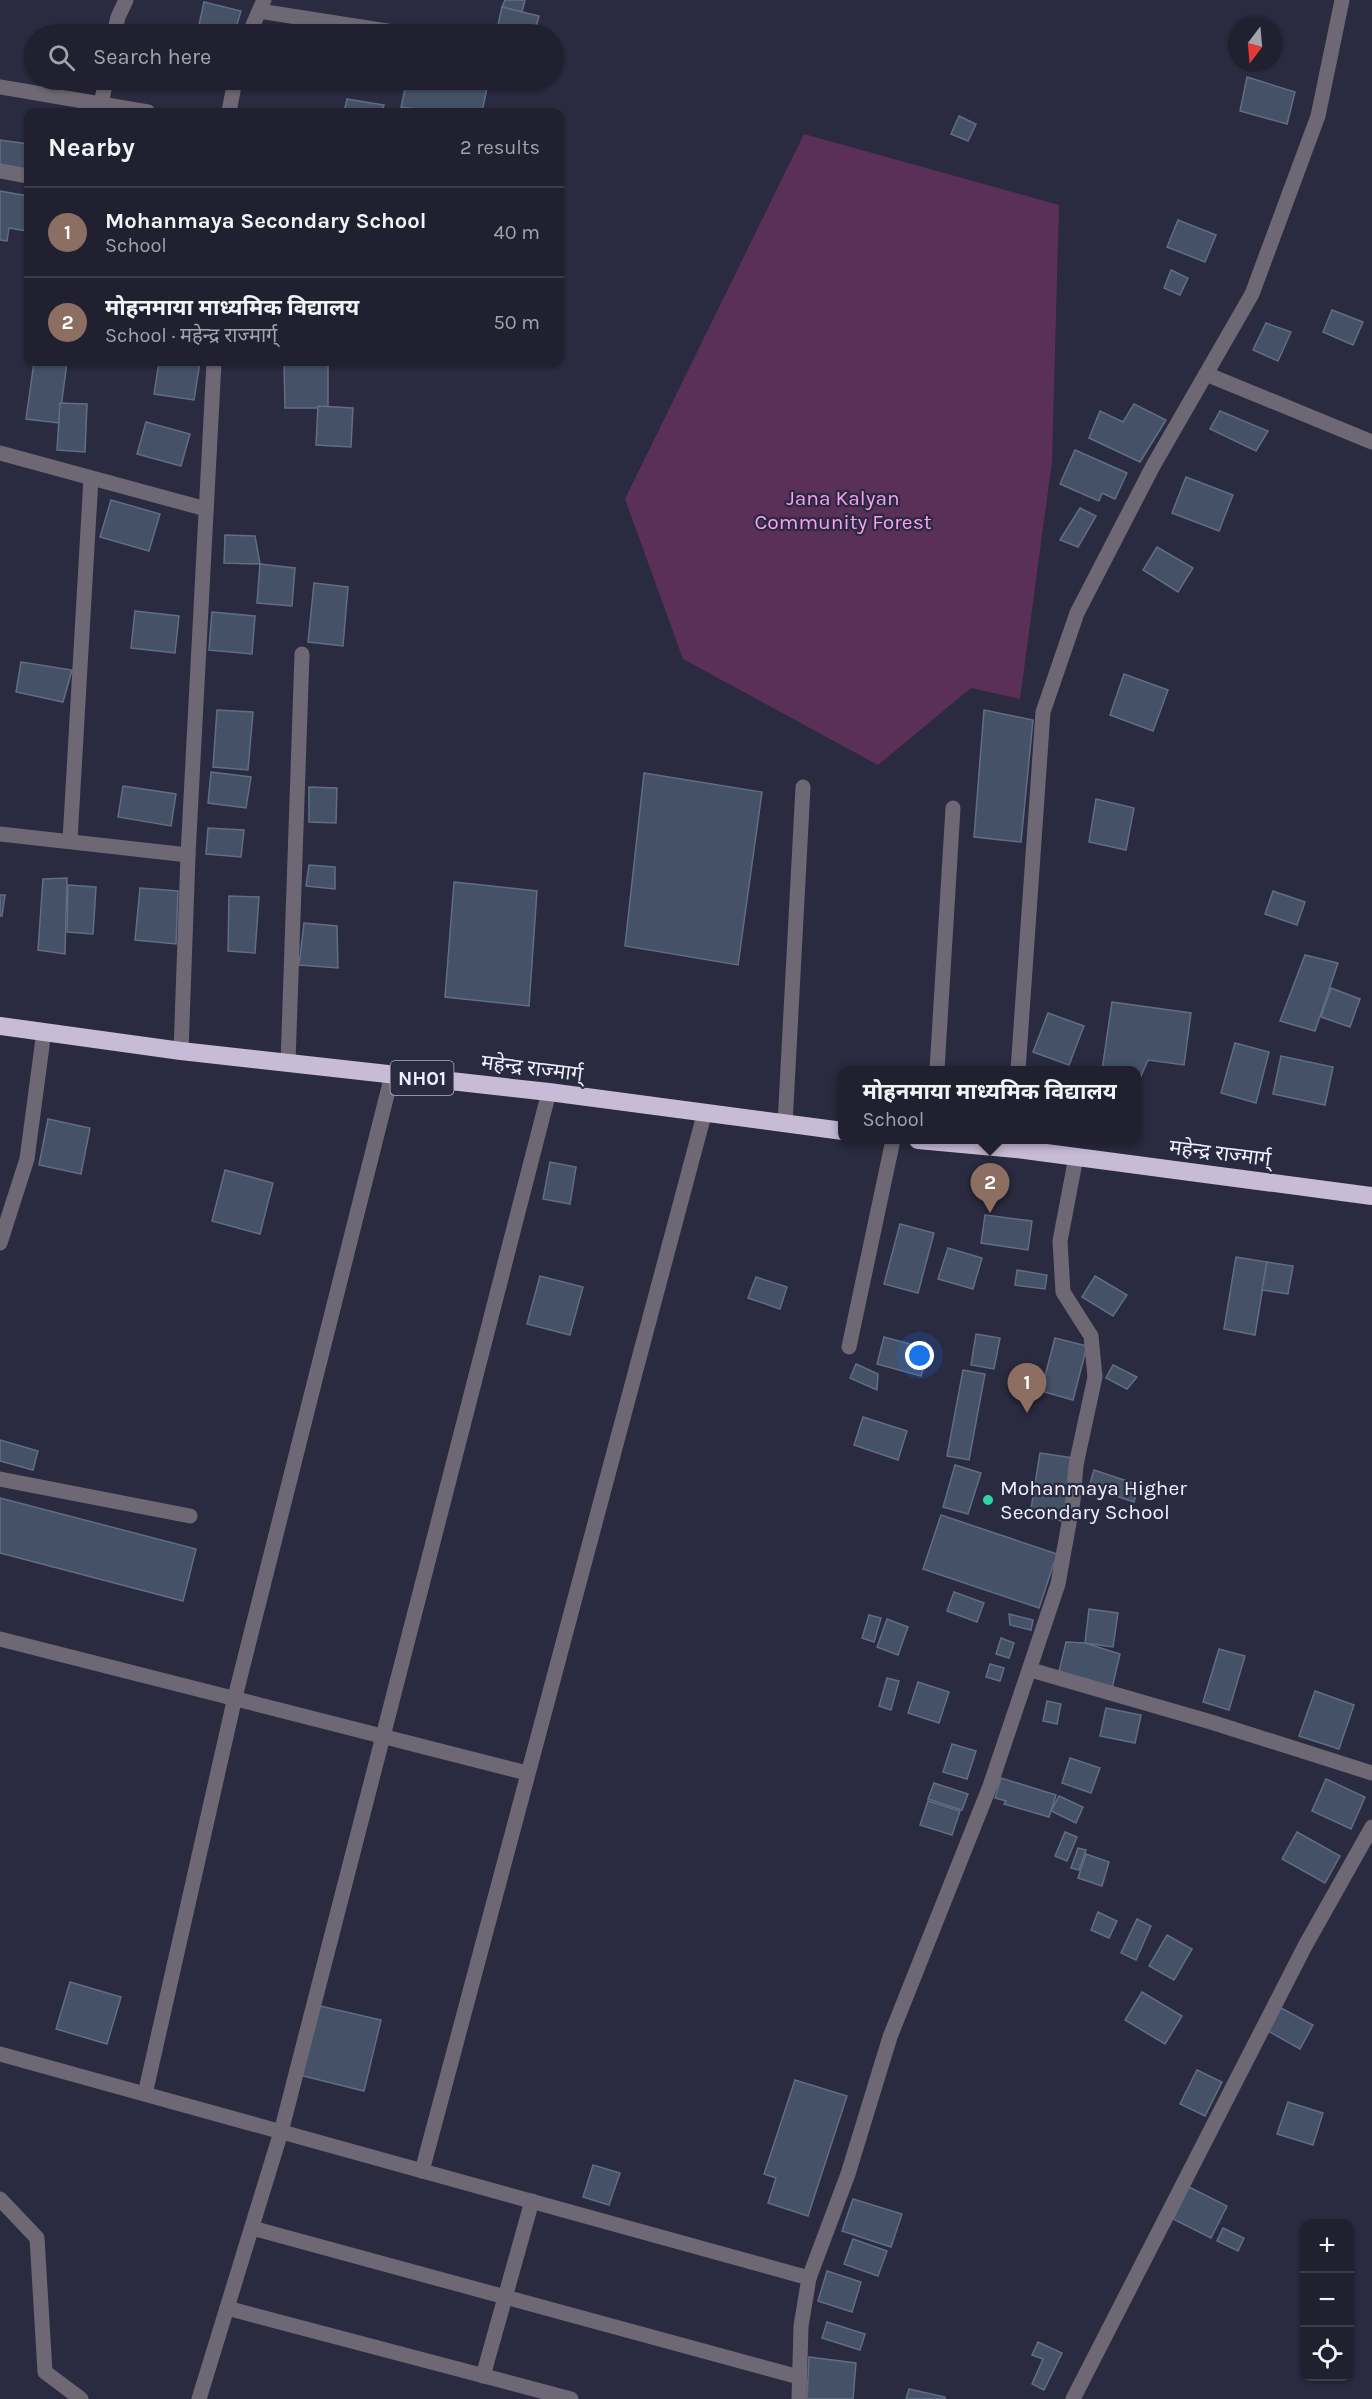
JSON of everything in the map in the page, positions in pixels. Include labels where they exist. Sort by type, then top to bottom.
[{"type":"highway","name":"महेन्द्र राज्मार्ग्","points":[[0,1026],[181,1051],[549,1092],[704,1115],[838,1130]]},
{"type":"highway","name":"महेन्द्र राज्मार्ग्","points":[[1016,1144],[1076,1157],[1372,1196]]},
{"type":"street","points":[[116,24],[126,0]]},
{"type":"street","points":[[1018,1066],[1043,712],[1077,613],[1154,466],[1252,294],[1318,116],[1342,0]]},
{"type":"street","points":[[253,24],[262,5],[356,24]]},
{"type":"street","points":[[0,87],[124,108]]},
{"type":"street","points":[[101,104],[104,90]]},
{"type":"street","points":[[230,108],[233,90]]},
{"type":"street","points":[[0,171],[24,175]]},
{"type":"street","points":[[181,1051],[188,855],[214,366]]},
{"type":"street","points":[[1206,374],[1372,442]]},
{"type":"street","points":[[0,453],[206,509]]},
{"type":"street","points":[[70,840],[91,478]]},
{"type":"street","points":[[288,1064],[302,654]]},
{"type":"street","points":[[785,1124],[803,787]]},
{"type":"street","points":[[937,1066],[953,808]]},
{"type":"street","points":[[0,834],[70,840],[188,855]]},
{"type":"street","points":[[0,1243],[27,1159],[44,1031]]},
{"type":"street","points":[[146,2094],[235,1697],[392,1075]]},
{"type":"street","points":[[199,2399],[281,2132],[549,1092]]},
{"type":"street","points":[[422,2170],[704,1115]]},
{"type":"street","points":[[849,1347],[893,1144]]},
{"type":"street","points":[[799,2399],[801,2326],[809,2278],[848,2174],[890,2037],[990,1786],[1031,1670],[1058,1584],[1073,1501],[1076,1465],[1095,1377],[1091,1336],[1063,1292],[1060,1241],[1076,1157]]},
{"type":"street","points":[[0,1479],[190,1516]]},
{"type":"street","points":[[0,1639],[527,1773]]},
{"type":"street","points":[[1031,1670],[1211,1722],[1372,1773]]},
{"type":"street","points":[[1073,2399],[1305,1946],[1372,1827]]},
{"type":"street","points":[[0,2054],[809,2278]]},
{"type":"street","points":[[0,2199],[37,2238],[45,2372],[81,2399]]},
{"type":"street","points":[[483,2376],[532,2201]]},
{"type":"street","points":[[252,2228],[800,2377]]},
{"type":"street","points":[[227,2308],[572,2399]]},
{"type":"green space","name":"Jana Kalyan Community Forest","points":[[804,134],[1059,205],[1052,461],[1020,699],[971,688],[878,765],[683,659],[625,499]]},
{"type":"building","points":[[505,0],[525,0],[522,12],[502,7]]},
{"type":"building","points":[[204,2],[241,11],[237,24],[199,24]]},
{"type":"building","points":[[502,7],[539,16],[537,24],[498,24]]},
{"type":"building","points":[[1247,77],[1295,92],[1287,124],[1240,111]]},
{"type":"building","points":[[405,90],[487,90],[483,108],[401,107]]},
{"type":"building","points":[[347,99],[384,105],[383,108],[345,108]]},
{"type":"building","points":[[959,116],[976,124],[968,141],[951,134]]},
{"type":"building","points":[[0,140],[24,143],[24,172],[0,168]]},
{"type":"building","points":[[0,191],[24,195],[24,230],[9,228],[7,241],[0,240]]},
{"type":"building","points":[[1178,220],[1216,235],[1205,262],[1167,247]]},
{"type":"building","points":[[1171,270],[1188,278],[1180,295],[1164,288]]},
{"type":"building","points":[[1332,310],[1363,322],[1353,345],[1323,332]]},
{"type":"building","points":[[1266,323],[1291,332],[1278,361],[1253,350]]},
{"type":"building","points":[[33,366],[66,366],[59,423],[26,419]]},
{"type":"building","points":[[158,366],[199,366],[194,400],[154,394]]},
{"type":"building","points":[[284,366],[328,366],[328,408],[285,408]]},
{"type":"building","points":[[60,403],[87,404],[85,452],[57,450]]},
{"type":"building","points":[[1134,404],[1166,420],[1140,462],[1089,438],[1100,411],[1123,422]]},
{"type":"building","points":[[318,406],[353,408],[351,447],[316,445]]},
{"type":"building","points":[[1220,411],[1268,431],[1256,451],[1210,429]]},
{"type":"building","points":[[146,422],[190,434],[181,466],[137,454]]},
{"type":"building","points":[[1075,450],[1127,473],[1115,499],[1102,493],[1099,501],[1060,484]]},
{"type":"building","points":[[1186,477],[1233,495],[1219,531],[1172,513]]},
{"type":"building","points":[[111,500],[160,514],[149,551],[100,537]]},
{"type":"building","points":[[1080,508],[1096,516],[1078,547],[1060,540]]},
{"type":"building","points":[[225,535],[255,536],[260,564],[224,563]]},
{"type":"building","points":[[1157,547],[1193,568],[1178,592],[1143,570]]},
{"type":"building","points":[[260,564],[295,568],[292,606],[257,603]]},
{"type":"building","points":[[314,583],[348,587],[343,646],[308,642]]},
{"type":"building","points":[[135,611],[179,616],[175,653],[131,648]]},
{"type":"building","points":[[212,612],[255,616],[252,654],[209,650]]},
{"type":"building","points":[[21,662],[72,670],[63,702],[16,692]]},
{"type":"building","points":[[1124,674],[1168,690],[1153,731],[1110,715]]},
{"type":"building","points":[[217,710],[253,712],[248,770],[213,767]]},
{"type":"building","points":[[984,710],[1033,720],[1021,842],[974,837]]},
{"type":"building","points":[[211,772],[251,777],[246,808],[208,803]]},
{"type":"building","points":[[644,773],[762,792],[738,965],[625,946]]},
{"type":"building","points":[[123,786],[176,794],[171,826],[118,817]]},
{"type":"building","points":[[309,787],[337,788],[336,823],[309,822]]},
{"type":"building","points":[[1096,799],[1134,808],[1126,850],[1089,842]]},
{"type":"building","points":[[208,828],[244,830],[241,857],[206,854]]},
{"type":"building","points":[[309,865],[335,867],[335,889],[306,886]]},
{"type":"building","points":[[67,878],[65,954],[38,950],[43,879]]},
{"type":"building","points":[[454,882],[537,891],[529,1006],[445,997]]},
{"type":"building","points":[[68,885],[96,887],[93,934],[67,932]]},
{"type":"building","points":[[140,888],[178,891],[176,944],[135,940]]},
{"type":"building","points":[[1273,891],[1305,902],[1297,925],[1265,914]]},
{"type":"building","points":[[0,895],[5,895],[2,916],[0,916]]},
{"type":"building","points":[[229,896],[259,897],[255,953],[228,951]]},
{"type":"building","points":[[304,923],[337,926],[338,968],[299,965]]},
{"type":"building","points":[[1305,955],[1338,963],[1315,1031],[1280,1021]]},
{"type":"building","points":[[1331,988],[1360,999],[1350,1027],[1321,1017]]},
{"type":"building","points":[[1112,1002],[1191,1013],[1184,1065],[1148,1060],[1141,1076],[1141,1066],[1103,1066]]},
{"type":"building","points":[[1048,1013],[1084,1026],[1069,1065],[1033,1052]]},
{"type":"building","points":[[1235,1043],[1269,1052],[1256,1103],[1221,1093]]},
{"type":"building","points":[[1281,1056],[1333,1067],[1325,1105],[1273,1094]]},
{"type":"building","points":[[48,1119],[90,1128],[81,1174],[39,1165]]},
{"type":"building","points":[[550,1162],[576,1167],[570,1204],[543,1199]]},
{"type":"building","points":[[225,1170],[273,1183],[260,1234],[212,1221]]},
{"type":"building","points":[[985,1215],[1032,1221],[1028,1250],[981,1243]]},
{"type":"building","points":[[900,1224],[934,1233],[918,1293],[884,1284]]},
{"type":"building","points":[[948,1248],[982,1258],[973,1289],[938,1279]]},
{"type":"building","points":[[1236,1257],[1267,1262],[1255,1335],[1224,1329]]},
{"type":"building","points":[[1267,1262],[1293,1266],[1288,1294],[1262,1290]]},
{"type":"building","points":[[1017,1270],[1047,1275],[1045,1289],[1015,1285]]},
{"type":"building","points":[[540,1276],[583,1287],[570,1335],[527,1324]]},
{"type":"building","points":[[1095,1276],[1127,1295],[1113,1316],[1082,1297]]},
{"type":"building","points":[[756,1277],[787,1287],[780,1309],[748,1298]]},
{"type":"building","points":[[976,1334],[1000,1338],[994,1369],[971,1365]]},
{"type":"building","points":[[884,1337],[929,1349],[921,1376],[877,1364]]},
{"type":"building","points":[[1055,1338],[1087,1346],[1073,1400],[1041,1391]]},
{"type":"building","points":[[856,1364],[878,1374],[877,1390],[850,1378]]},
{"type":"building","points":[[1113,1365],[1137,1377],[1127,1389],[1106,1378]]},
{"type":"building","points":[[963,1370],[985,1374],[969,1460],[947,1456]]},
{"type":"building","points":[[863,1417],[907,1431],[898,1460],[854,1445]]},
{"type":"building","points":[[0,1440],[38,1451],[33,1470],[0,1461]]},
{"type":"building","points":[[1040,1453],[1073,1458],[1063,1521],[1030,1515]]},
{"type":"building","points":[[955,1465],[981,1473],[968,1514],[943,1507]]},
{"type":"building","points":[[1094,1470],[1139,1485],[1134,1502],[1089,1487]]},
{"type":"building","points":[[0,1498],[196,1549],[183,1601],[0,1553]]},
{"type":"building","points":[[941,1515],[1057,1554],[1039,1608],[923,1569]]},
{"type":"building","points":[[954,1592],[984,1603],[977,1622],[947,1611]]},
{"type":"building","points":[[1089,1609],[1118,1613],[1113,1647],[1085,1643]]},
{"type":"building","points":[[1009,1614],[1033,1620],[1031,1630],[1010,1625]]},
{"type":"building","points":[[869,1615],[881,1618],[874,1642],[862,1638]]},
{"type":"building","points":[[887,1619],[908,1627],[898,1655],[877,1647]]},
{"type":"building","points":[[1001,1638],[1014,1643],[1009,1658],[996,1654]]},
{"type":"building","points":[[1066,1642],[1085,1643],[1120,1654],[1112,1688],[1058,1676]]},
{"type":"building","points":[[1219,1649],[1245,1656],[1229,1710],[1203,1702]]},
{"type":"building","points":[[990,1664],[1004,1668],[1000,1681],[986,1677]]},
{"type":"building","points":[[887,1678],[899,1681],[891,1710],[879,1706]]},
{"type":"building","points":[[918,1682],[949,1692],[939,1723],[908,1713]]},
{"type":"building","points":[[1315,1691],[1354,1705],[1339,1749],[1299,1736]]},
{"type":"building","points":[[1047,1701],[1061,1704],[1057,1724],[1043,1721]]},
{"type":"building","points":[[1106,1708],[1141,1715],[1135,1743],[1100,1736]]},
{"type":"building","points":[[952,1744],[976,1751],[967,1779],[943,1772]]},
{"type":"building","points":[[1070,1758],[1100,1768],[1091,1793],[1062,1783]]},
{"type":"building","points":[[1001,1778],[1056,1795],[1049,1817],[1004,1804],[1006,1801],[995,1798]]},
{"type":"building","points":[[1326,1779],[1365,1797],[1351,1829],[1312,1811]]},
{"type":"building","points":[[934,1783],[968,1794],[962,1810],[928,1799]]},
{"type":"building","points":[[1059,1796],[1083,1807],[1076,1823],[1051,1811]]},
{"type":"building","points":[[928,1801],[960,1811],[952,1835],[920,1825]]},
{"type":"building","points":[[1065,1832],[1077,1837],[1067,1861],[1055,1856]]},
{"type":"building","points":[[1297,1832],[1340,1856],[1325,1883],[1282,1859]]},
{"type":"building","points":[[1078,1848],[1086,1850],[1079,1870],[1071,1868]]},
{"type":"building","points":[[1086,1854],[1109,1862],[1102,1886],[1078,1878]]},
{"type":"building","points":[[1098,1912],[1117,1921],[1109,1938],[1091,1930]]},
{"type":"building","points":[[1137,1919],[1151,1926],[1136,1960],[1121,1953]]},
{"type":"building","points":[[1167,1935],[1192,1949],[1174,1980],[1149,1966]]},
{"type":"building","points":[[70,1982],[121,1997],[107,2044],[56,2029]]},
{"type":"building","points":[[1142,1992],[1182,2016],[1165,2044],[1125,2020]]},
{"type":"building","points":[[316,2005],[381,2020],[364,2091],[299,2075]]},
{"type":"building","points":[[1281,2008],[1313,2025],[1300,2049],[1268,2031]]},
{"type":"building","points":[[1197,2070],[1222,2082],[1205,2116],[1180,2104]]},
{"type":"building","points":[[795,2080],[847,2096],[808,2216],[768,2203],[776,2178],[764,2174]]},
{"type":"building","points":[[1288,2102],[1323,2113],[1313,2145],[1277,2134]]},
{"type":"building","points":[[593,2165],[620,2173],[609,2205],[583,2197]]},
{"type":"building","points":[[1189,2187],[1227,2206],[1211,2238],[1173,2219]]},
{"type":"building","points":[[853,2199],[902,2214],[891,2247],[842,2231]]},
{"type":"building","points":[[1223,2228],[1244,2238],[1238,2251],[1217,2241]]},
{"type":"building","points":[[853,2239],[887,2251],[878,2276],[844,2264]]},
{"type":"building","points":[[827,2271],[861,2282],[852,2312],[818,2301]]},
{"type":"building","points":[[827,2322],[865,2334],[860,2350],[822,2338]]},
{"type":"building","points":[[1038,2342],[1062,2353],[1044,2390],[1032,2384],[1043,2359],[1032,2355]]},
{"type":"building","points":[[809,2357],[856,2363],[853,2399],[807,2399]]},
{"type":"building","points":[[909,2389],[945,2397],[945,2399],[906,2399]]},
{"type":"place","name":"मोहनमाया माध्यमिक विद्यालय","points":[[990,1213]]},
{"type":"place","name":"Mohanmaya Secondary School","points":[[1027,1413]]},
{"type":"place","name":"Mohanmaya Higher Secondary School","points":[[988,1500]]}]
